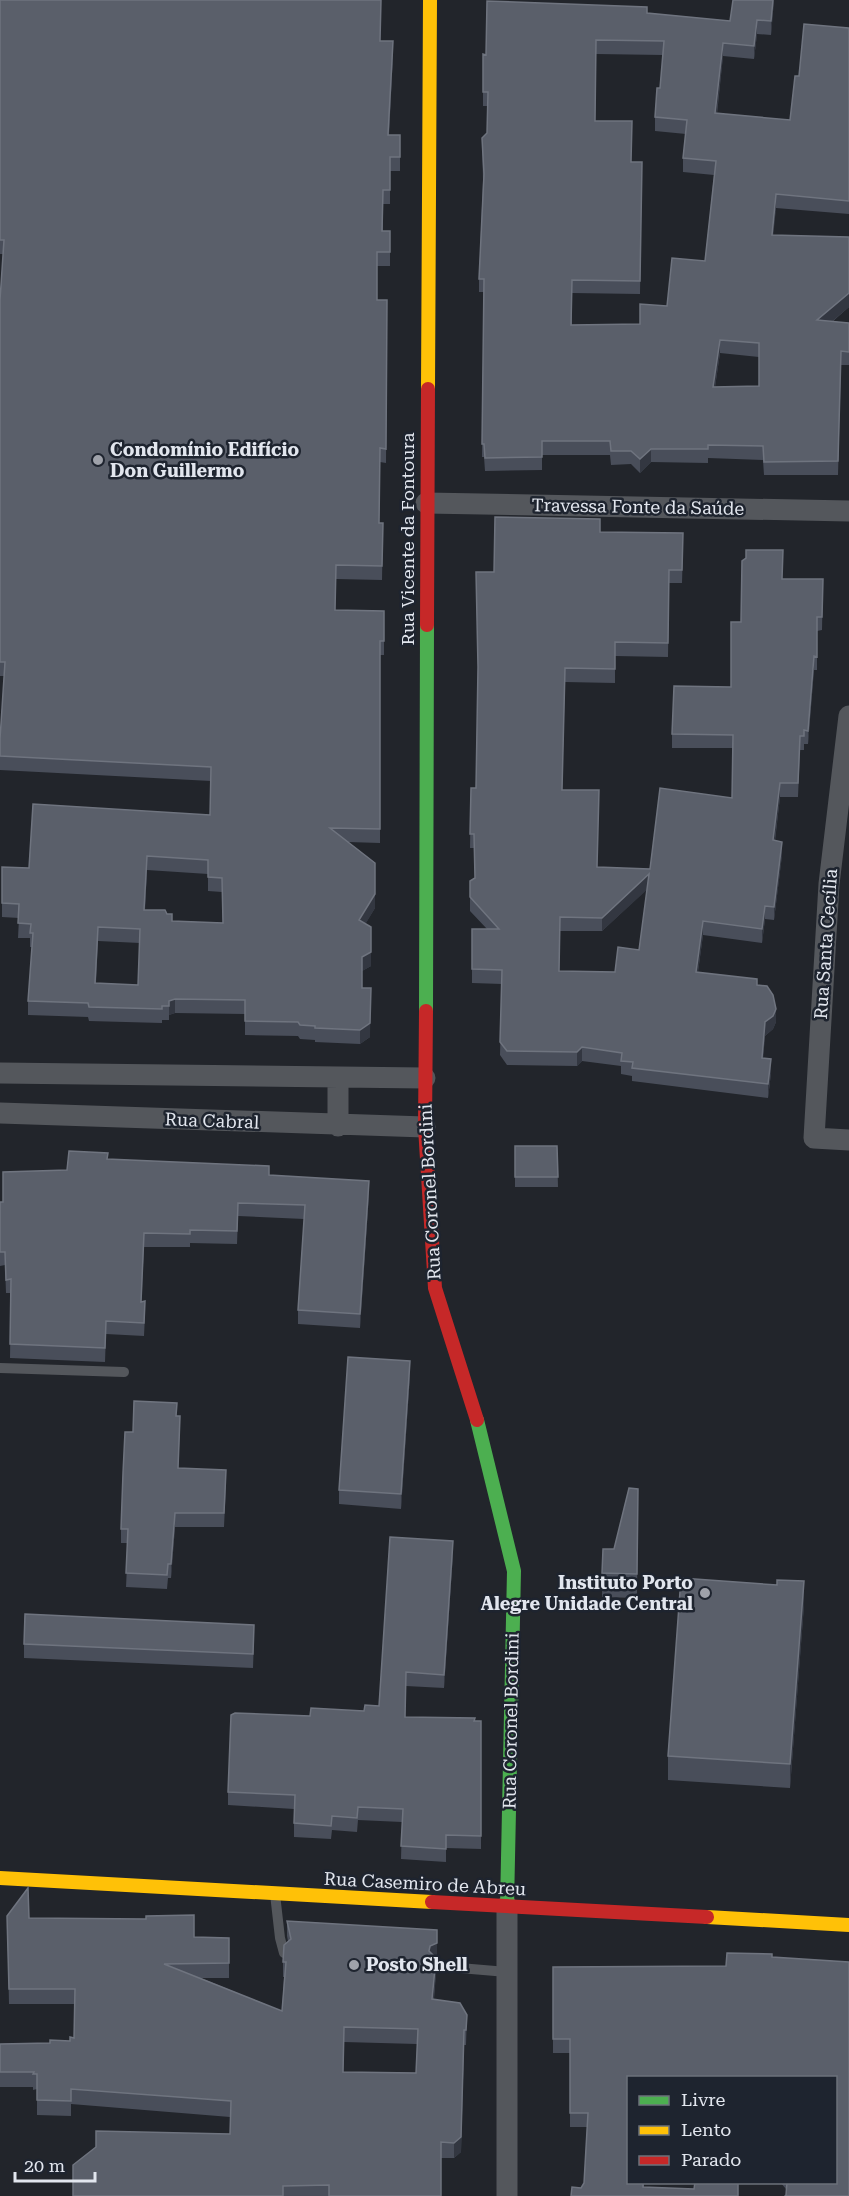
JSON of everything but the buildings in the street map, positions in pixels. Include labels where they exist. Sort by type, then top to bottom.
[{"type":"street","name":"Rua Vicente da Fontoura","points":[[424,1078],[430,0]]},
{"type":"street","name":"Travessa Fonte da Saúde","points":[[426,502],[849,511]]},
{"type":"street","name":"Rua Santa Cecília","points":[[849,716],[829,884],[814,1138],[849,1140]]},
{"type":"street","points":[[0,1073],[424,1078]]},
{"type":"street","points":[[338,1078],[338,1126]]},
{"type":"street","name":"Rua Coronel Bordini","points":[[424,1078],[435,1288],[477,1419],[514,1571],[507,1906],[507,2196]]},
{"type":"street","name":"Rua Cabral","points":[[0,1113],[338,1126],[425,1127]]},
{"type":"street","name":"Rua Casemiro de Abreu","points":[[0,1878],[849,1925]]},
{"type":"lane","points":[[0,1368],[124,1372]]},
{"type":"lane","points":[[275,1893],[284,1953]]},
{"type":"lane","points":[[436,1966],[507,1972]]},
{"type":"traffic: fast","points":[[426,1011],[427,625]]},
{"type":"traffic: fast","points":[[477,1420],[514,1571],[507,1906]]},
{"type":"traffic: slow","points":[[428,389],[430,0]]},
{"type":"traffic: slow","points":[[0,1878],[432,1902]]},
{"type":"traffic: slow","points":[[707,1917],[849,1925]]},
{"type":"traffic: jam","points":[[427,625],[428,389]]},
{"type":"traffic: jam","points":[[426,1011],[425,1127],[435,1288],[477,1420]]},
{"type":"traffic: jam","points":[[432,1902],[707,1917]]},
{"type":"place","name":"Condomínio Edifício Don Guillermo","points":[[98,460]]},
{"type":"place","name":"Instituto Porto Alegre Unidade Central","points":[[705,1593]]},
{"type":"place","name":"Posto Shell","points":[[354,1965]]}]
